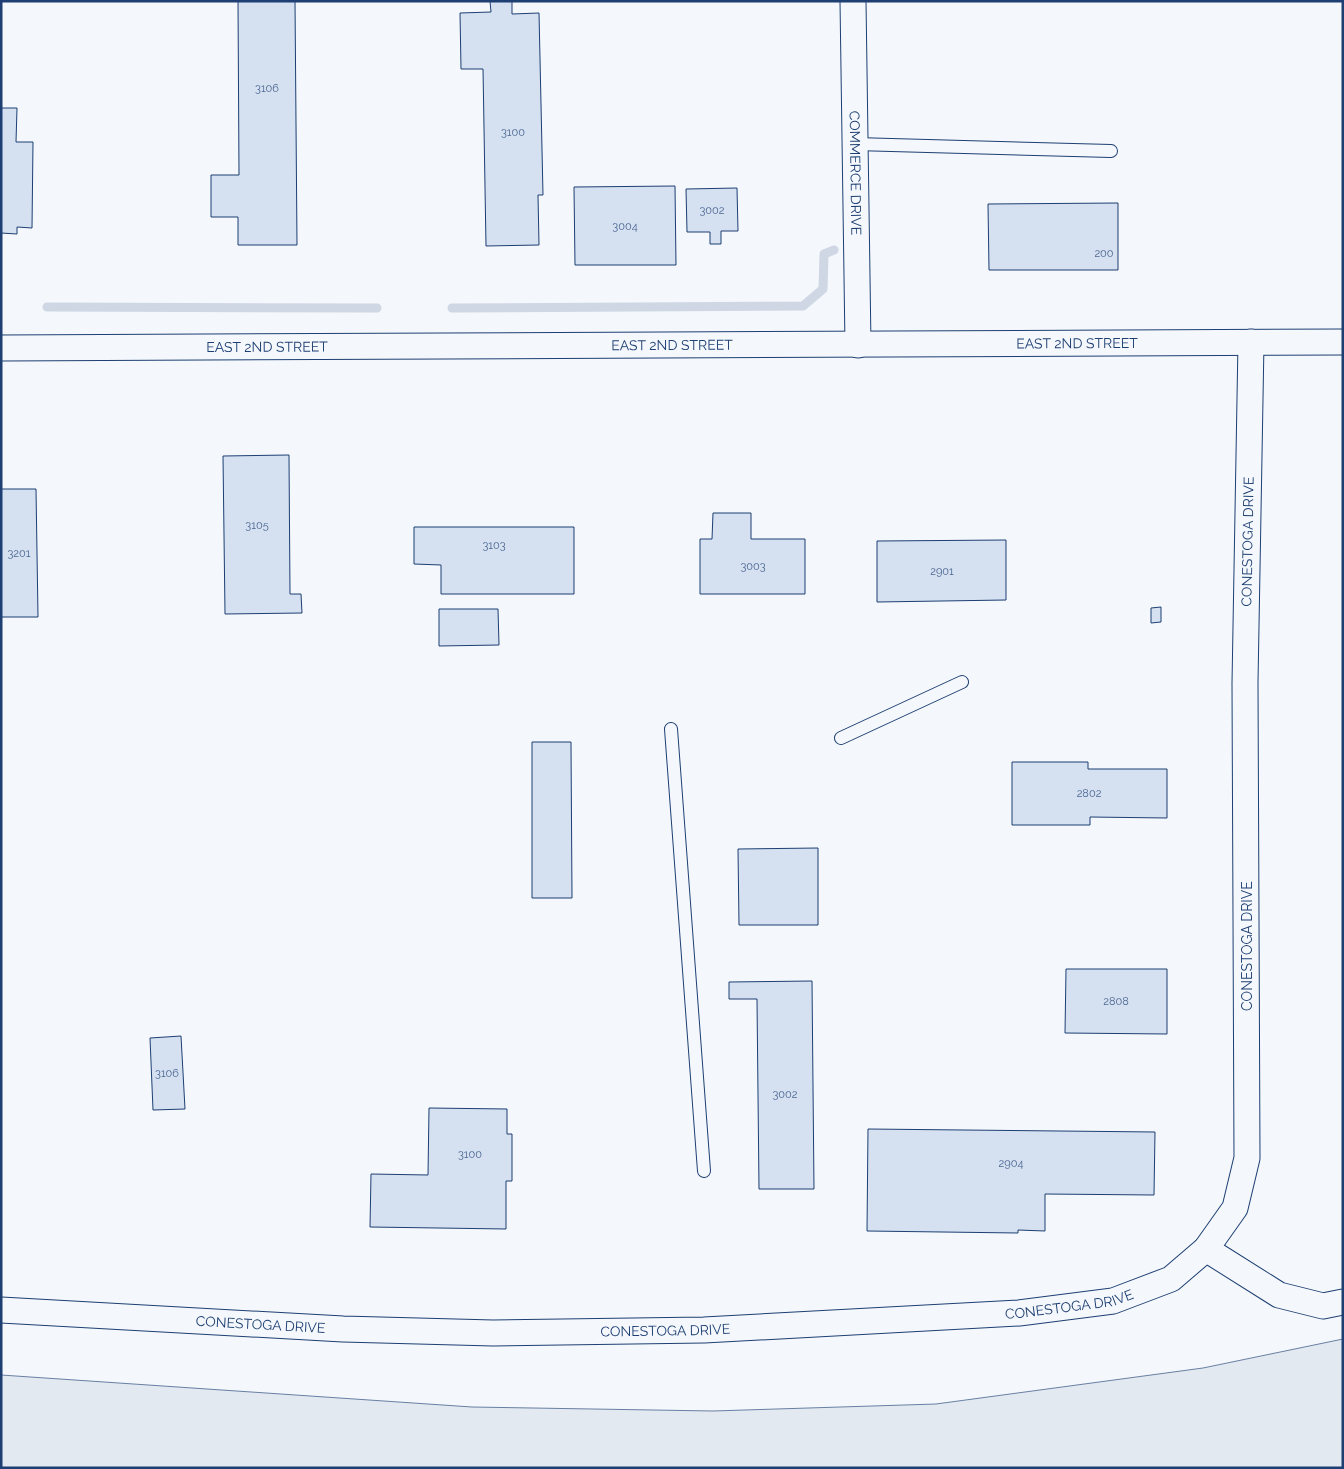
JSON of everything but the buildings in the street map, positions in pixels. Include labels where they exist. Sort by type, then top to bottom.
[{"type":"street","name":"COMMERCE DRIVE","points":[[853,1],[858,345]]},
{"type":"street","name":"CONESTOGA DRIVE","points":[[1,1310],[343,1329],[493,1333],[704,1330],[1019,1313],[1113,1301],[1171,1279],[1206,1249],[1234,1208],[1247,1158],[1245,684],[1251,342]]},
{"type":"street","name":"EAST 2ND STREET","points":[[1,348],[1343,342]]},
{"type":"street","points":[[1206,1249],[1280,1295],[1323,1306],[1343,1302]]},
{"type":"lane","points":[[855,144],[1111,151]]},
{"type":"lane","points":[[841,738],[962,682]]},
{"type":"lane","points":[[671,729],[704,1171]]},
{"type":"shaded area","points":[[1343,1339],[1343,1468],[1,1468],[1,1375],[472,1407],[713,1411],[936,1404],[1203,1368]]},
{"type":"waterway","points":[[452,308],[803,306],[823,289],[824,254],[834,250]]},
{"type":"waterway","points":[[47,307],[377,308]]}]
